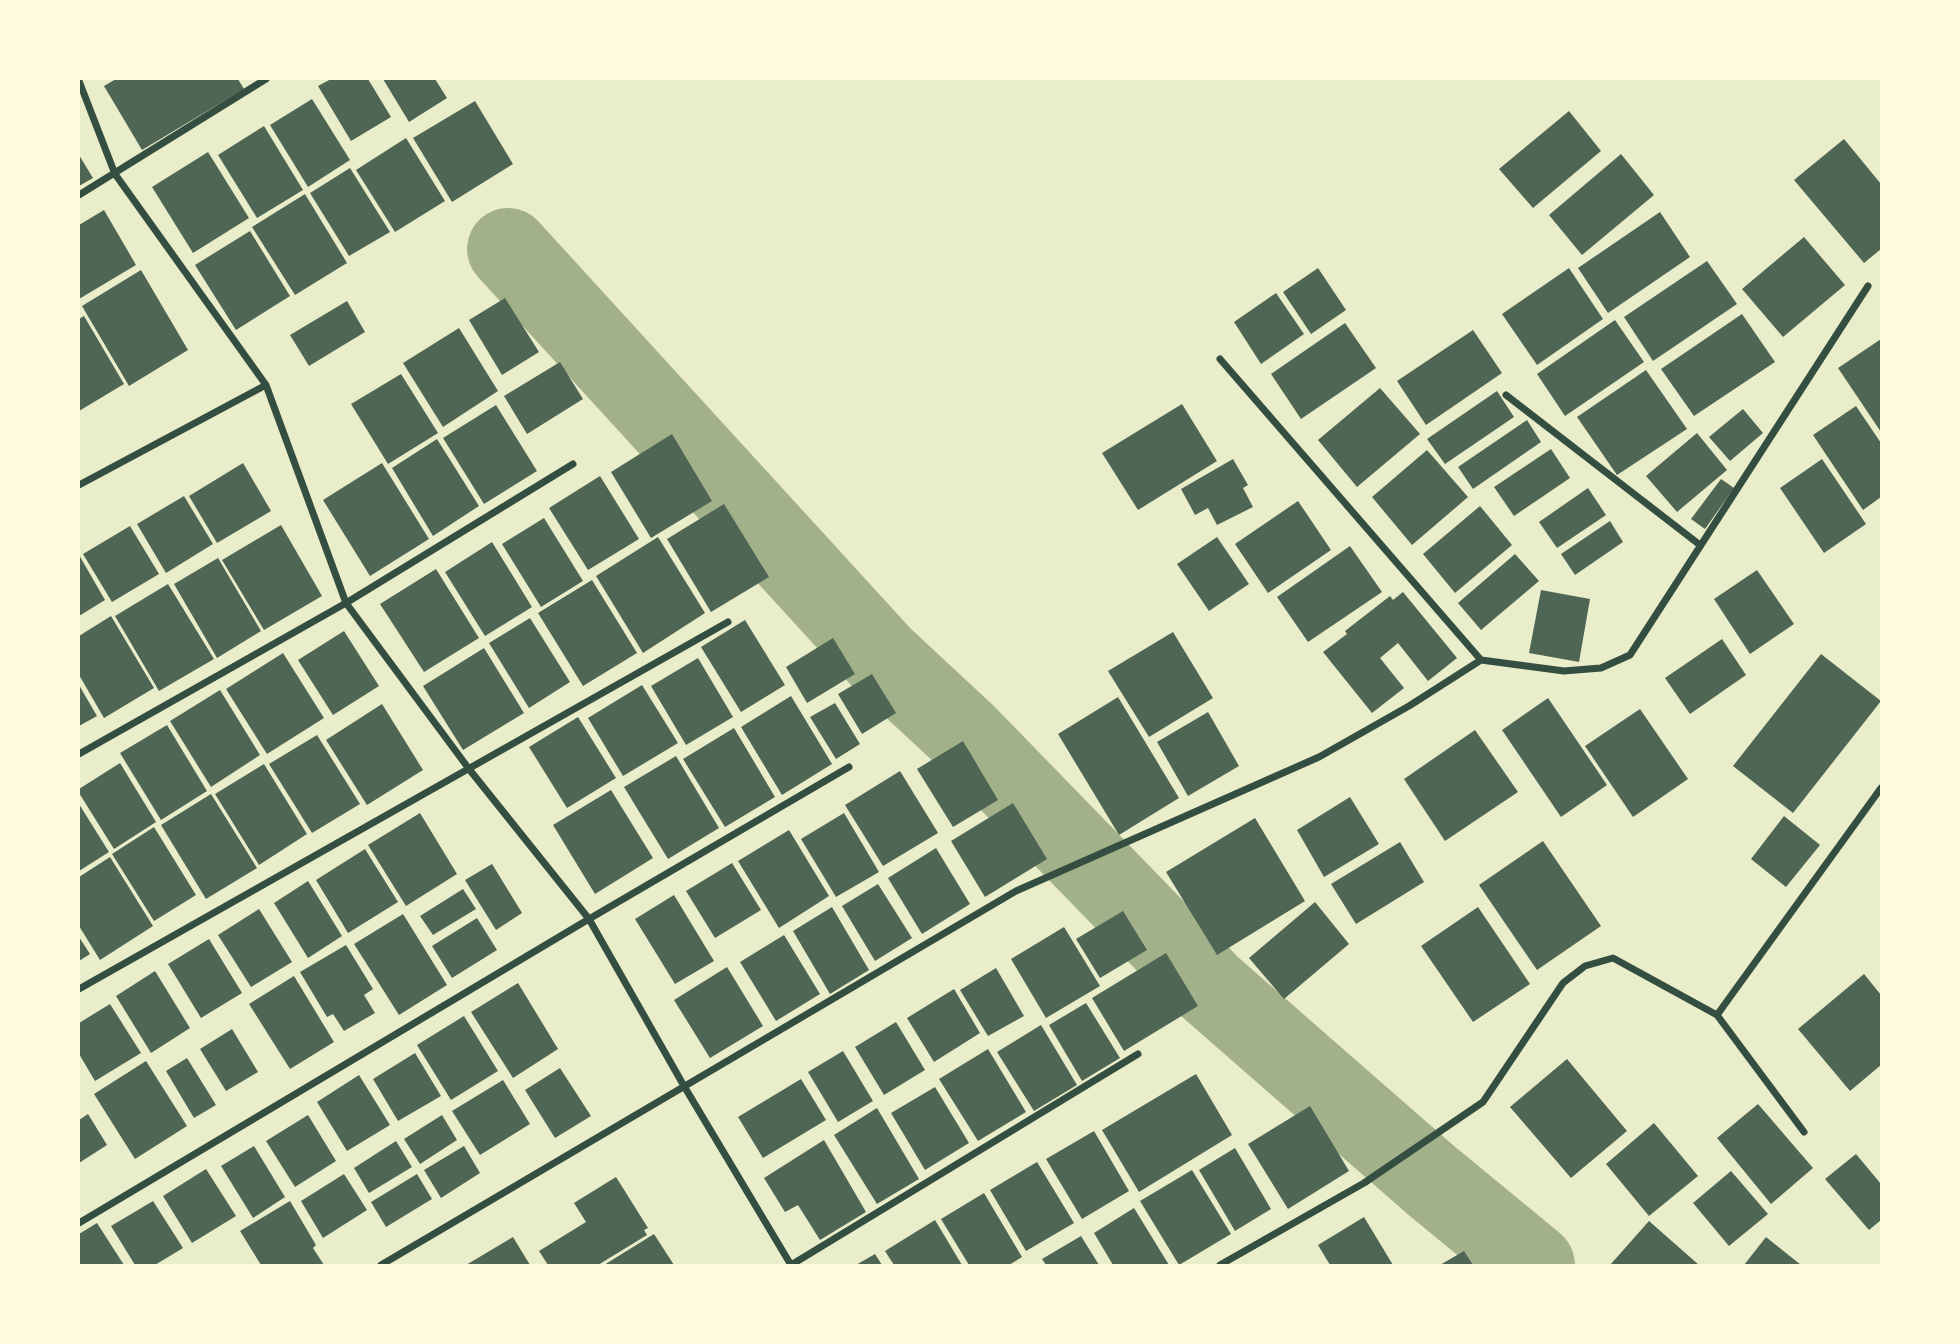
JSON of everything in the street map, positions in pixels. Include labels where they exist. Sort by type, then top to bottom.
[{"type":"street","points":[[79,195],[266,79]]},
{"type":"street","points":[[79,81],[115,174],[266,385],[346,603],[469,769],[589,919],[684,1086],[791,1265],[1138,1054]]},
{"type":"street","points":[[382,1265],[1016,891],[1319,757],[1409,706],[1481,660],[1564,671],[1601,668],[1630,655],[1868,286]]},
{"type":"street","points":[[1220,359],[1481,660]]},
{"type":"street","points":[[79,485],[266,385]]},
{"type":"street","points":[[1506,395],[1700,545]]},
{"type":"street","points":[[79,754],[346,603],[573,464]]},
{"type":"street","points":[[79,989],[728,622]]},
{"type":"street","points":[[79,1223],[849,767]]},
{"type":"street","points":[[1717,1015],[1881,789]]},
{"type":"street","points":[[1220,1265],[1364,1183],[1483,1102],[1563,982],[1585,966],[1612,958],[1717,1015],[1804,1132]]},
{"type":"building","points":[[116,79],[238,79],[244,89],[142,150],[104,86]]},
{"type":"building","points":[[331,79],[368,79],[391,117],[351,141],[318,86]]},
{"type":"building","points":[[383,79],[435,79],[447,98],[409,122]]},
{"type":"building","points":[[312,99],[350,160],[308,187],[270,125]]},
{"type":"building","points":[[475,101],[513,164],[452,202],[413,138]]},
{"type":"building","points":[[1569,111],[1601,151],[1533,208],[1499,169]]},
{"type":"building","points":[[264,126],[303,190],[257,218],[218,155]]},
{"type":"building","points":[[406,138],[445,201],[395,232],[356,170]]},
{"type":"building","points":[[1844,139],[1881,184],[1881,249],[1864,263],[1794,180]]},
{"type":"building","points":[[208,152],[249,218],[193,253],[152,187]]},
{"type":"building","points":[[1621,154],[1654,195],[1582,255],[1549,215]]},
{"type":"building","points":[[79,155],[93,178],[79,186]]},
{"type":"building","points":[[350,168],[390,232],[349,256],[310,193]]},
{"type":"building","points":[[305,194],[347,263],[295,295],[252,227]]},
{"type":"building","points":[[104,210],[136,265],[79,299],[79,225]]},
{"type":"building","points":[[1660,212],[1690,257],[1608,313],[1578,268]]},
{"type":"building","points":[[250,231],[290,296],[236,330],[195,265]]},
{"type":"building","points":[[1804,237],[1845,285],[1783,337],[1742,289]]},
{"type":"building","points":[[1707,261],[1737,304],[1653,361],[1624,317]]},
{"type":"building","points":[[1318,268],[1346,310],[1311,334],[1283,292]]},
{"type":"building","points":[[1569,268],[1603,319],[1537,365],[1502,314]]},
{"type":"building","points":[[141,270],[188,350],[129,386],[82,306]]},
{"type":"building","points":[[1276,293],[1304,334],[1261,364],[1234,322]]},
{"type":"building","points":[[505,298],[539,352],[502,375],[469,320]]},
{"type":"building","points":[[347,301],[365,332],[309,366],[290,335]]},
{"type":"building","points":[[1742,314],[1775,362],[1694,416],[1661,369]]},
{"type":"building","points":[[84,316],[124,384],[79,411],[79,319]]},
{"type":"building","points":[[1615,320],[1644,362],[1565,416],[1537,374]]},
{"type":"building","points":[[1345,323],[1376,368],[1301,419],[1271,374]]},
{"type":"building","points":[[459,328],[498,391],[443,427],[403,363]]},
{"type":"building","points":[[1473,330],[1502,373],[1426,425],[1397,381]]},
{"type":"building","points":[[1881,339],[1881,432],[1838,368]]},
{"type":"building","points":[[560,362],[583,399],[527,434],[504,396]]},
{"type":"building","points":[[1646,370],[1687,429],[1617,475],[1577,417]]},
{"type":"building","points":[[401,374],[438,433],[388,464],[351,404]]},
{"type":"building","points":[[1380,388],[1420,434],[1357,487],[1318,440]]},
{"type":"building","points":[[1497,391],[1514,417],[1445,464],[1427,439]]},
{"type":"building","points":[[1182,404],[1217,461],[1138,510],[1102,453]]},
{"type":"building","points":[[496,405],[537,471],[484,504],[443,438]]},
{"type":"building","points":[[1856,406],[1881,443],[1881,497],[1863,510],[1813,435]]},
{"type":"building","points":[[1743,409],[1763,433],[1730,461],[1709,437]]},
{"type":"building","points":[[1527,420],[1541,442],[1473,489],[1458,467]]},
{"type":"building","points":[[1697,433],[1727,470],[1677,512],[1646,476]]},
{"type":"building","points":[[672,434],[712,501],[651,538],[611,472]]},
{"type":"building","points":[[437,439],[479,506],[433,536],[392,468]]},
{"type":"building","points":[[1551,449],[1570,478],[1514,516],[1494,487]]},
{"type":"building","points":[[1427,450],[1468,497],[1412,545],[1372,497]]},
{"type":"building","points":[[1233,459],[1248,485],[1243,488],[1253,507],[1217,525],[1208,508],[1195,515],[1181,489]]},
{"type":"building","points":[[1822,459],[1866,524],[1824,553],[1780,488]]},
{"type":"building","points":[[243,463],[271,511],[217,543],[189,496]]},
{"type":"building","points":[[382,463],[429,539],[370,576],[323,500]]},
{"type":"building","points":[[600,476],[639,539],[588,570],[549,508]]},
{"type":"building","points":[[1721,479],[1734,488],[1705,529],[1691,519]]},
{"type":"building","points":[[1588,488],[1606,515],[1557,548],[1539,522]]},
{"type":"building","points":[[184,496],[213,544],[166,573],[137,524]]},
{"type":"building","points":[[1298,501],[1331,550],[1268,593],[1235,544]]},
{"type":"building","points":[[724,504],[769,577],[711,612],[667,539]]},
{"type":"building","points":[[1480,506],[1512,545],[1455,593],[1423,554]]},
{"type":"building","points":[[544,518],[583,581],[541,607],[502,544]]},
{"type":"building","points":[[1610,521],[1623,542],[1575,575],[1561,554]]},
{"type":"building","points":[[281,525],[322,596],[264,630],[222,560]]},
{"type":"building","points":[[130,526],[159,574],[112,602],[83,554]]},
{"type":"building","points":[[658,537],[705,613],[643,653],[596,576]]},
{"type":"building","points":[[1217,537],[1249,584],[1209,611],[1177,564]]},
{"type":"building","points":[[492,542],[532,607],[485,636],[445,572]]},
{"type":"building","points":[[1350,546],[1382,592],[1308,642],[1277,597]]},
{"type":"building","points":[[1515,554],[1539,581],[1481,630],[1458,603]]},
{"type":"building","points":[[79,555],[105,600],[79,616]]},
{"type":"building","points":[[218,558],[261,631],[217,658],[174,584]]},
{"type":"building","points":[[436,569],[479,638],[424,672],[380,604]]},
{"type":"building","points":[[1757,570],[1794,624],[1750,654],[1714,599]]},
{"type":"building","points":[[592,580],[637,653],[583,686],[538,613]]},
{"type":"building","points":[[168,584],[214,659],[159,691],[115,616]]},
{"type":"building","points":[[1541,590],[1590,599],[1579,662],[1529,653]]},
{"type":"building","points":[[1403,592],[1457,658],[1428,681],[1398,643],[1380,658],[1404,688],[1372,713],[1323,652],[1390,596],[1393,600]]},
{"type":"building","points":[[111,616],[154,688],[104,718],[79,675],[79,636]]},
{"type":"building","points":[[530,618],[570,682],[529,708],[489,643]]},
{"type":"building","points":[[745,620],[785,685],[741,712],[701,647]]},
{"type":"building","points":[[344,631],[379,686],[333,715],[298,660]]},
{"type":"building","points":[[1173,632],[1213,698],[1149,737],[1108,671]]},
{"type":"building","points":[[833,638],[855,674],[807,703],[786,667]]},
{"type":"building","points":[[1722,639],[1746,675],[1690,714],[1665,678]]},
{"type":"building","points":[[484,648],[524,713],[463,750],[423,686]]},
{"type":"building","points":[[283,653],[324,718],[267,754],[226,689]]},
{"type":"building","points":[[1821,654],[1881,701],[1793,813],[1733,766]]},
{"type":"building","points":[[698,658],[733,717],[686,745],[651,686]]},
{"type":"building","points":[[872,674],[896,713],[862,734],[838,694]]},
{"type":"building","points":[[79,685],[97,716],[79,726]]},
{"type":"building","points":[[642,685],[678,743],[623,776],[588,718]]},
{"type":"building","points":[[220,690],[260,755],[211,787],[170,721]]},
{"type":"building","points":[[791,696],[832,764],[782,795],[741,727]]},
{"type":"building","points":[[1118,697],[1179,798],[1119,835],[1058,734]]},
{"type":"building","points":[[1548,698],[1607,785],[1561,817],[1502,730]]},
{"type":"building","points":[[835,703],[860,744],[836,759],[810,717]]},
{"type":"building","points":[[382,704],[423,770],[367,805],[326,740]]},
{"type":"building","points":[[1640,709],[1688,779],[1633,817],[1585,746]]},
{"type":"building","points":[[1208,712],[1239,766],[1188,796],[1157,742]]},
{"type":"building","points":[[578,717],[616,778],[567,808],[529,747]]},
{"type":"building","points":[[167,725],[207,791],[161,820],[120,753]]},
{"type":"building","points":[[734,728],[775,797],[725,827],[683,759]]},
{"type":"building","points":[[1475,730],[1518,792],[1445,841],[1404,779]]},
{"type":"building","points":[[317,735],[360,804],[312,833],[269,764]]},
{"type":"building","points":[[963,741],[998,800],[953,827],[917,769]]},
{"type":"building","points":[[676,756],[719,828],[668,859],[624,787]]},
{"type":"building","points":[[120,763],[156,822],[114,849],[79,789]]},
{"type":"building","points":[[264,764],[307,834],[259,865],[215,794]]},
{"type":"building","points":[[900,771],[938,833],[883,866],[845,805]]},
{"type":"building","points":[[611,790],[653,858],[595,894],[553,825]]},
{"type":"building","points":[[211,794],[257,868],[206,899],[161,825]]},
{"type":"building","points":[[1350,797],[1379,844],[1324,877],[1297,830]]},
{"type":"building","points":[[1013,803],[1047,859],[985,897],[951,841]]},
{"type":"building","points":[[79,804],[109,852],[79,871]]},
{"type":"building","points":[[420,813],[457,874],[406,906],[368,845]]},
{"type":"building","points":[[844,813],[879,872],[836,897],[801,839]]},
{"type":"building","points":[[1784,816],[1820,845],[1786,887],[1751,859]]},
{"type":"building","points":[[1255,818],[1305,901],[1217,955],[1166,872]]},
{"type":"building","points":[[154,827],[196,895],[154,921],[112,854]]},
{"type":"building","points":[[789,830],[829,896],[779,928],[738,861]]},
{"type":"building","points":[[1543,841],[1601,926],[1537,970],[1479,885]]},
{"type":"building","points":[[1400,842],[1424,882],[1356,924],[1331,884]]},
{"type":"building","points":[[936,848],[970,904],[922,934],[888,878]]},
{"type":"building","points":[[365,849],[398,902],[348,933],[316,880]]},
{"type":"building","points":[[110,857],[153,926],[100,960],[79,926],[79,877]]},
{"type":"building","points":[[732,863],[761,910],[715,938],[686,891]]},
{"type":"building","points":[[492,864],[522,913],[496,930],[465,880]]},
{"type":"building","points":[[308,881],[342,936],[308,958],[274,903]]},
{"type":"building","points":[[878,884],[912,938],[875,961],[842,906]]},
{"type":"building","points":[[463,889],[476,909],[433,935],[420,916]]},
{"type":"building","points":[[674,895],[714,961],[675,984],[635,919]]},
{"type":"building","points":[[1315,902],[1349,944],[1284,999],[1249,958]]},
{"type":"building","points":[[832,907],[869,970],[830,994],[793,931]]},
{"type":"building","points":[[1478,907],[1530,984],[1473,1022],[1421,946]]},
{"type":"building","points":[[259,909],[292,962],[251,987],[218,935]]},
{"type":"building","points":[[1123,911],[1147,950],[1100,978],[1076,939]]},
{"type":"building","points":[[403,914],[447,985],[399,1015],[354,944]]},
{"type":"building","points":[[477,918],[497,950],[452,978],[432,946]]},
{"type":"building","points":[[1064,927],[1100,986],[1046,1018],[1011,959]]},
{"type":"building","points":[[784,935],[820,994],[776,1021],[740,962]]},
{"type":"building","points":[[79,937],[90,954],[79,961]]},
{"type":"building","points":[[209,939],[242,993],[201,1018],[168,964]]},
{"type":"building","points":[[346,945],[373,989],[364,995],[375,1013],[344,1031],[333,1014],[327,1017],[300,972]]},
{"type":"building","points":[[1166,953],[1198,1006],[1124,1051],[1092,998]]},
{"type":"building","points":[[727,967],[763,1026],[710,1058],[674,1000]]},
{"type":"building","points":[[996,968],[1024,1016],[988,1036],[960,990]]},
{"type":"building","points":[[155,971],[190,1028],[151,1053],[116,996]]},
{"type":"building","points":[[1864,974],[1881,995],[1881,1065],[1850,1091],[1798,1029]]},
{"type":"building","points":[[294,976],[334,1042],[290,1069],[249,1004]]},
{"type":"building","points":[[518,983],[558,1049],[513,1078],[471,1012]]},
{"type":"building","points":[[954,989],[980,1033],[934,1062],[907,1018]]},
{"type":"building","points":[[1086,1003],[1120,1058],[1082,1081],[1049,1025]]},
{"type":"building","points":[[110,1004],[141,1053],[95,1081],[79,1054],[79,1023]]},
{"type":"building","points":[[464,1016],[498,1071],[451,1100],[417,1045]]},
{"type":"building","points":[[896,1022],[925,1070],[884,1095],[855,1047]]},
{"type":"building","points":[[1041,1025],[1077,1085],[1034,1111],[997,1052]]},
{"type":"building","points":[[232,1029],[258,1072],[226,1091],[200,1049]]},
{"type":"building","points":[[988,1049],[1026,1112],[978,1141],[939,1079]]},
{"type":"building","points":[[843,1051],[873,1101],[838,1122],[808,1072]]},
{"type":"building","points":[[415,1053],[441,1096],[398,1121],[373,1079]]},
{"type":"building","points":[[187,1058],[216,1105],[194,1118],[166,1071]]},
{"type":"building","points":[[1567,1059],[1627,1131],[1571,1178],[1510,1107]]},
{"type":"building","points":[[146,1061],[187,1126],[135,1159],[94,1094]]},
{"type":"building","points":[[560,1068],[591,1116],[555,1138],[525,1090]]},
{"type":"building","points":[[1196,1074],[1232,1135],[1139,1192],[1102,1130]]},
{"type":"building","points":[[359,1075],[390,1125],[347,1151],[317,1102]]},
{"type":"building","points":[[801,1079],[826,1120],[763,1158],[738,1117]]},
{"type":"building","points":[[503,1080],[530,1124],[480,1155],[452,1111]]},
{"type":"building","points":[[935,1087],[969,1143],[925,1170],[891,1113]]},
{"type":"building","points":[[1758,1104],[1813,1168],[1771,1204],[1717,1138]]},
{"type":"building","points":[[1310,1106],[1349,1171],[1288,1209],[1248,1144]]},
{"type":"building","points":[[877,1108],[919,1179],[877,1204],[834,1135]]},
{"type":"building","points":[[88,1114],[107,1145],[79,1163],[79,1120]]},
{"type":"building","points":[[308,1115],[336,1161],[295,1187],[266,1141]]},
{"type":"building","points":[[442,1115],[457,1140],[420,1164],[404,1139]]},
{"type":"building","points":[[1654,1123],[1698,1176],[1649,1216],[1606,1164]]},
{"type":"building","points":[[1094,1131],[1129,1191],[1082,1219],[1046,1159]]},
{"type":"building","points":[[824,1140],[866,1212],[820,1240],[798,1205],[785,1212],[764,1178]]},
{"type":"building","points":[[396,1141],[412,1167],[369,1193],[354,1168]]},
{"type":"building","points":[[254,1146],[285,1197],[253,1218],[221,1166]]},
{"type":"building","points":[[464,1146],[480,1173],[441,1198],[424,1170]]},
{"type":"building","points":[[1235,1148],[1271,1209],[1235,1231],[1199,1170]]},
{"type":"building","points":[[1856,1154],[1881,1184],[1881,1220],[1869,1230],[1825,1179]]},
{"type":"building","points":[[1037,1162],[1074,1223],[1026,1251],[990,1190]]},
{"type":"building","points":[[206,1169],[236,1216],[192,1243],[163,1196]]},
{"type":"building","points":[[1192,1170],[1231,1234],[1179,1265],[1140,1201]]},
{"type":"building","points":[[1731,1171],[1768,1214],[1729,1246],[1693,1203]]},
{"type":"building","points":[[344,1174],[367,1210],[323,1238],[301,1201]]},
{"type":"building","points":[[417,1174],[432,1199],[386,1227],[371,1202]]},
{"type":"building","points":[[616,1177],[648,1228],[644,1230],[647,1235],[598,1265],[548,1265],[539,1251],[586,1222],[574,1203]]},
{"type":"building","points":[[984,1193],[1022,1257],[1009,1265],[969,1265],[941,1219]]},
{"type":"building","points":[[153,1201],[183,1248],[155,1265],[135,1265],[111,1226]]},
{"type":"building","points":[[290,1201],[316,1245],[313,1248],[324,1265],[261,1265],[240,1231]]},
{"type":"building","points":[[1134,1208],[1169,1265],[1113,1265],[1094,1233]]},
{"type":"building","points":[[1364,1217],[1393,1265],[1330,1265],[1318,1245]]},
{"type":"building","points":[[935,1220],[962,1265],[894,1265],[885,1251]]},
{"type":"building","points":[[1649,1221],[1699,1265],[1610,1265]]},
{"type":"building","points":[[97,1223],[124,1265],[79,1265],[79,1234]]},
{"type":"building","points":[[654,1234],[674,1265],[604,1265]]},
{"type":"building","points":[[1081,1236],[1099,1265],[1046,1265],[1042,1259]]},
{"type":"building","points":[[513,1237],[530,1265],[466,1265]]},
{"type":"building","points":[[1766,1237],[1801,1265],[1744,1265]]},
{"type":"building","points":[[1464,1251],[1473,1265],[1440,1265]]},
{"type":"building","points":[[875,1254],[882,1265],[856,1265]]},
{"type":"waterway","points":[[508,249],[881,657],[966,736],[1210,987],[1432,1181],[1534,1265]]}]
